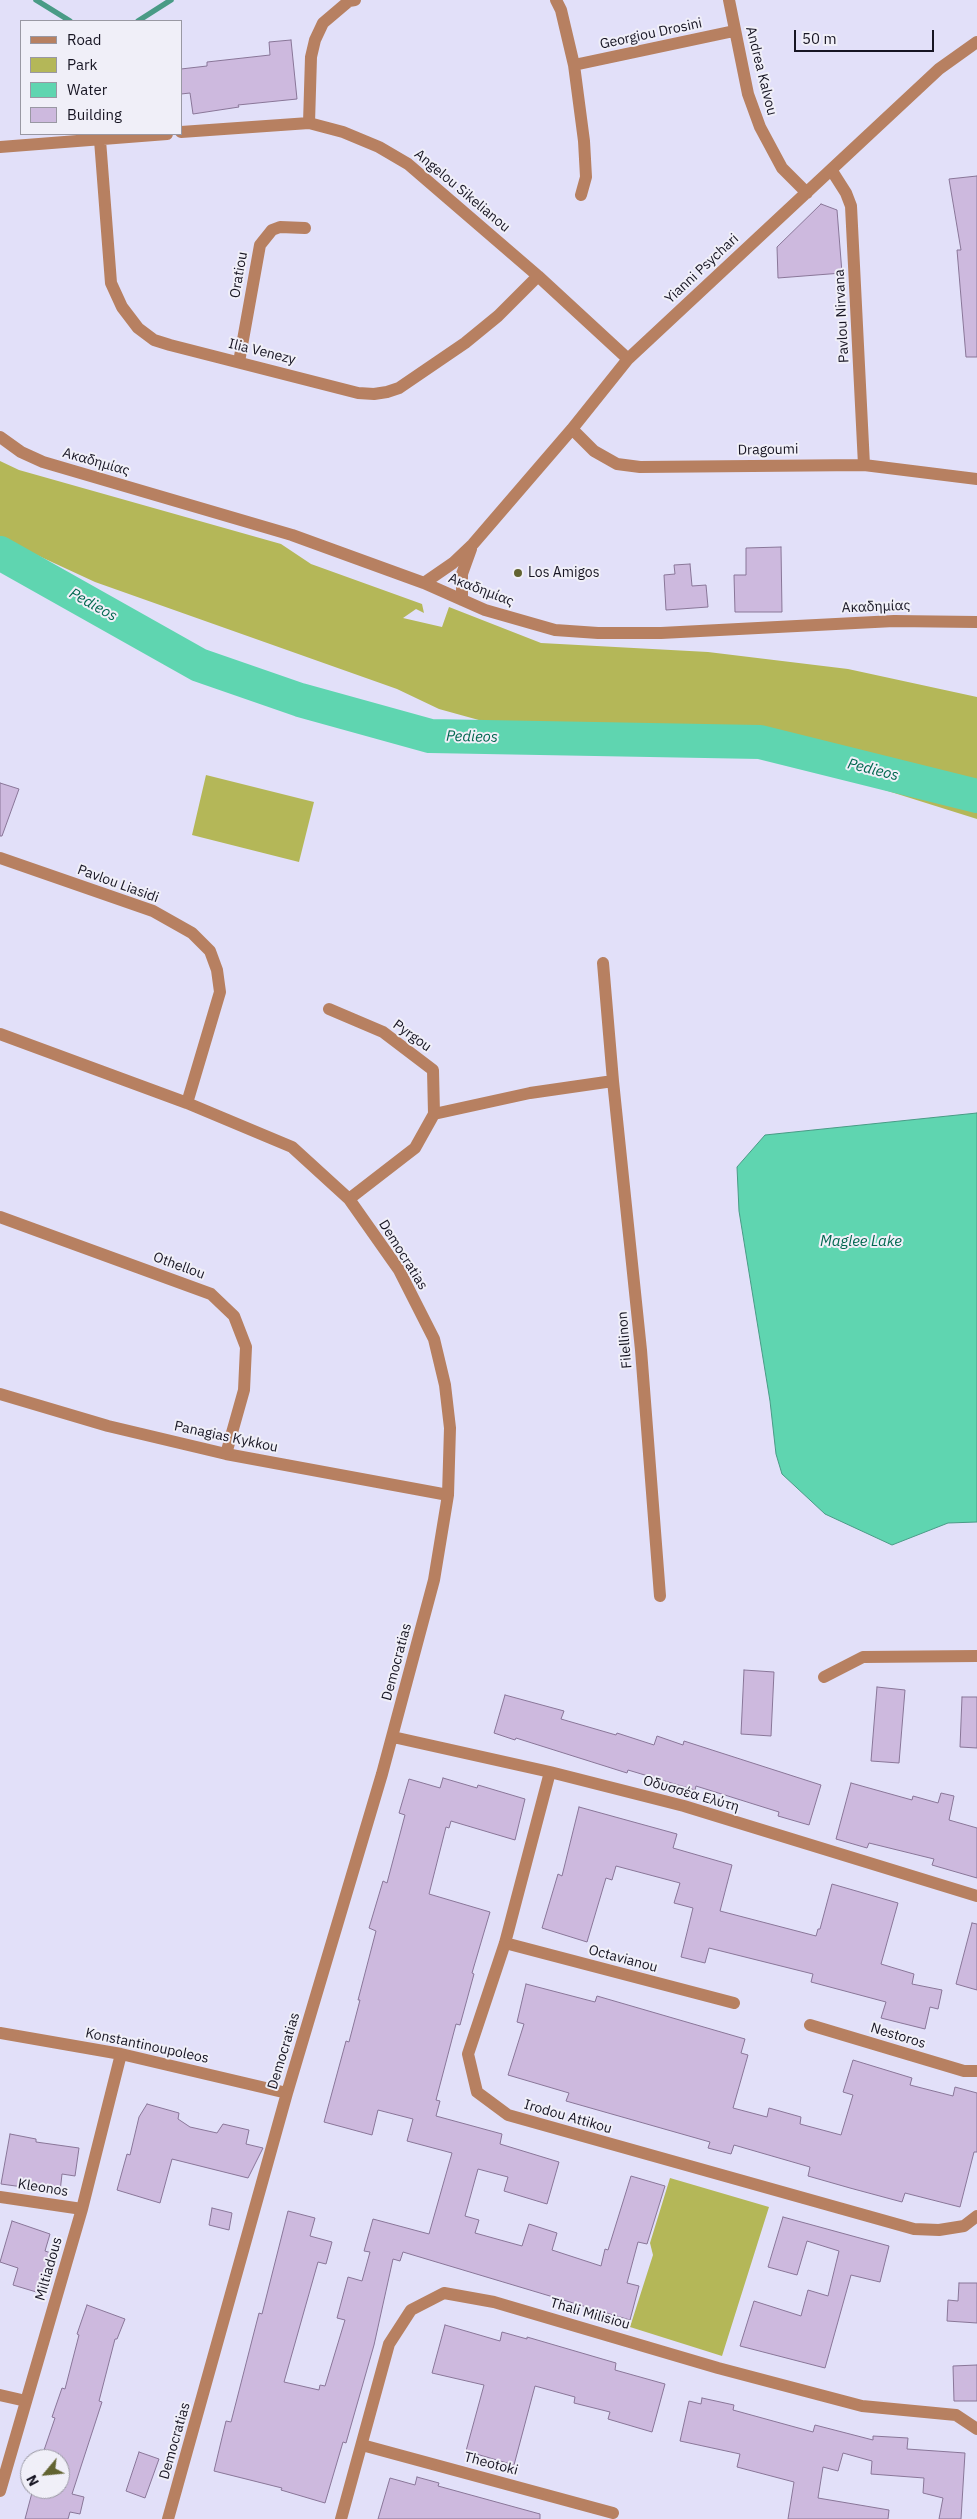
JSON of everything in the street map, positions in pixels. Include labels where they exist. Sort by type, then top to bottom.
[{"type":"street","points":[[309,123],[311,57],[315,40],[323,23],[343,6],[355,0]]},
{"type":"street","points":[[556,0],[561,10],[574,66],[586,164],[586,177],[581,195]]},
{"type":"street","name":"Andrea Kalvou","points":[[729,0],[748,94],[760,127],[782,168],[807,193]]},
{"type":"street","name":"Georgiou Drosini","points":[[574,66],[734,31]]},
{"type":"street","name":"Yianni Psychari","points":[[424,583],[453,564],[473,544],[572,429],[628,358],[832,171],[939,69],[977,42]]},
{"type":"street","name":"Angelou Sikelianou","points":[[182,132],[309,123],[343,132],[380,147],[408,164],[538,276],[628,358]]},
{"type":"street","points":[[0,147],[156,135]]},
{"type":"street","name":"Ilia Venezy","points":[[100,140],[111,283],[122,307],[138,328],[154,340],[358,392],[374,394],[387,392],[399,388],[465,343],[498,316],[538,276]]},
{"type":"street","name":"Pavlou Nirvana","points":[[832,171],[846,193],[851,206],[864,464]]},
{"type":"street","name":"Oratiou","points":[[239,362],[260,245],[272,230],[280,227],[305,228]]},
{"type":"street","name":"Dragoumi","points":[[572,429],[594,451],[612,461],[625,465],[864,464],[977,479]]},
{"type":"street","name":"Ακαδημίας","points":[[0,437],[21,452],[43,462],[292,535],[424,583],[485,610],[555,630],[598,633],[661,633],[894,621],[977,622]]},
{"type":"street","name":"Yianni Psychari","points":[[462,600],[462,574],[473,544]]},
{"type":"street","name":"Pavlou Liasidi","points":[[0,858],[153,911],[192,933],[210,951],[217,970],[220,992],[186,1103]]},
{"type":"street","name":"Filellinon","points":[[603,963],[613,1082],[641,1350],[660,1596]]},
{"type":"street","name":"Pyrgou","points":[[329,1009],[383,1032],[433,1070],[434,1114]]},
{"type":"street","name":"Democratias","points":[[0,1034],[186,1103],[292,1147],[349,1199],[398,1270],[434,1339],[445,1385],[450,1428],[448,1495],[434,1580],[393,1737],[287,2093],[168,2519]]},
{"type":"street","points":[[349,1199],[415,1148],[434,1114],[530,1093],[613,1082]]},
{"type":"street","name":"Othellou","points":[[0,1217],[212,1294],[234,1316],[246,1347],[244,1390],[226,1454]]},
{"type":"street","name":"Panagias Kykkou","points":[[0,1394],[108,1426],[226,1454],[448,1495]]},
{"type":"street","points":[[824,1677],[863,1657],[977,1656]]},
{"type":"street","name":"Οδυσσέα Ελύτη","points":[[393,1737],[550,1772],[684,1806],[977,1896]]},
{"type":"street","name":"Irodou Attikou","points":[[550,1772],[505,1943],[468,2054],[477,2092],[508,2115],[914,2229],[939,2230],[964,2226],[977,2216]]},
{"type":"street","name":"Octavianou","points":[[505,1943],[734,2003]]},
{"type":"street","name":"Nestoros","points":[[810,2025],[964,2072],[977,2071]]},
{"type":"street","name":"Konstantinoupoleos","points":[[0,2033],[121,2054],[287,2093]]},
{"type":"street","name":"Miltiadous","points":[[0,2491],[82,2209],[121,2054]]},
{"type":"street","name":"Kleonos","points":[[0,2196],[82,2209]]},
{"type":"street","name":"Thali Milisiou","points":[[341,2519],[389,2344],[412,2310],[444,2293],[494,2302],[718,2368],[862,2406],[956,2415],[977,2429]]},
{"type":"street","points":[[0,2395],[26,2401]]},
{"type":"street","name":"Theotoki","points":[[362,2445],[613,2513]]},
{"type":"green space","points":[[0,461],[19,470],[281,544],[311,564],[422,604],[424,613],[416,609],[403,618],[442,627],[449,607],[541,643],[708,652],[848,669],[977,697],[977,819],[719,738],[556,724],[486,722],[439,709],[397,689],[95,582],[0,538]]},
{"type":"green space","points":[[206,775],[314,802],[299,862],[192,835]]},
{"type":"green space","points":[[670,2178],[769,2207],[722,2356],[630,2327],[653,2255],[650,2243]]},
{"type":"water","name":"Maglee Lake","points":[[977,1113],[977,1522],[948,1523],[892,1545],[825,1514],[782,1474],[776,1454],[770,1401],[739,1211],[737,1167],[765,1135]]},
{"type":"building","points":[[291,40],[297,99],[238,105],[239,107],[193,114],[190,93],[182,94],[182,69],[207,66],[207,62],[270,55],[269,42]]},
{"type":"building","points":[[977,176],[977,357],[966,357],[957,250],[961,250],[949,179]]},
{"type":"building","points":[[821,204],[837,210],[842,273],[778,278],[777,247]]},
{"type":"building","points":[[781,547],[782,612],[735,612],[734,575],[746,575],[746,548]]},
{"type":"building","points":[[690,564],[692,586],[706,585],[708,607],[666,610],[664,575],[675,574],[674,565]]},
{"type":"building","points":[[0,783],[19,789],[2,836],[0,836]]},
{"type":"building","points":[[744,1670],[774,1672],[771,1736],[741,1734]]},
{"type":"building","points":[[877,1687],[905,1690],[899,1763],[871,1761]]},
{"type":"building","points":[[505,1695],[564,1711],[561,1719],[616,1735],[617,1733],[654,1745],[657,1736],[683,1745],[684,1741],[821,1785],[809,1825],[778,1816],[779,1812],[696,1786],[695,1790],[628,1770],[627,1773],[516,1738],[515,1740],[494,1733]]},
{"type":"building","points":[[962,1697],[977,1697],[977,1748],[960,1747]]},
{"type":"building","points":[[443,1778],[477,1788],[478,1785],[525,1799],[515,1840],[451,1821],[449,1828],[446,1827],[429,1894],[490,1912],[472,1973],[474,1974],[460,2025],[456,2024],[436,2100],[440,2101],[436,2116],[502,2134],[500,2144],[559,2162],[547,2204],[504,2191],[508,2177],[478,2169],[465,2216],[479,2220],[475,2233],[522,2246],[529,2224],[557,2233],[552,2250],[601,2266],[605,2249],[608,2250],[631,2176],[665,2186],[647,2244],[638,2242],[627,2283],[639,2286],[630,2320],[403,2252],[400,2261],[393,2259],[374,2345],[346,2443],[343,2442],[325,2503],[281,2490],[282,2488],[214,2471],[226,2421],[231,2422],[259,2313],[262,2314],[288,2211],[315,2218],[310,2236],[332,2242],[326,2264],[318,2262],[284,2382],[319,2390],[320,2385],[325,2386],[345,2320],[337,2318],[348,2277],[362,2281],[370,2252],[364,2251],[373,2219],[429,2234],[452,2153],[407,2141],[413,2119],[378,2110],[372,2135],[324,2122],[346,2041],[349,2042],[360,2000],[358,2000],[376,1931],[369,1928],[383,1881],[387,1883],[405,1815],[399,1813],[409,1779],[440,1788]]},
{"type":"building","points":[[851,1783],[912,1800],[913,1796],[938,1803],[941,1793],[954,1796],[949,1820],[977,1828],[977,1878],[932,1865],[934,1859],[869,1843],[867,1848],[836,1839]]},
{"type":"building","points":[[579,1807],[677,1834],[673,1848],[732,1865],[720,1911],[816,1936],[818,1929],[820,1929],[832,1884],[898,1903],[881,1964],[914,1974],[912,1984],[942,1990],[938,2009],[930,2007],[925,2029],[881,2018],[886,2002],[811,1982],[813,1974],[709,1948],[705,1963],[681,1957],[693,1908],[674,1903],[680,1883],[616,1866],[612,1880],[606,1878],[587,1942],[542,1928],[558,1874],[562,1876]]},
{"type":"building","points":[[972,1923],[977,1924],[977,1990],[956,1984]]},
{"type":"building","points":[[526,1984],[595,2002],[597,1996],[745,2039],[741,2053],[748,2055],[733,2108],[767,2117],[769,2108],[801,2117],[800,2124],[841,2135],[853,2095],[843,2092],[853,2060],[912,2078],[910,2085],[953,2096],[955,2087],[977,2093],[977,2152],[974,2152],[960,2207],[905,2193],[902,2202],[850,2188],[808,2176],[810,2167],[734,2145],[731,2154],[708,2148],[710,2142],[566,2101],[569,2093],[508,2075],[524,2024],[517,2022]]},
{"type":"building","points":[[147,2104],[179,2113],[178,2119],[190,2127],[217,2133],[223,2124],[249,2130],[246,2144],[263,2148],[248,2178],[172,2159],[160,2203],[117,2190],[127,2154],[130,2155],[139,2117]]},
{"type":"building","points":[[10,2134],[36,2139],[36,2142],[79,2148],[75,2176],[62,2174],[60,2192],[1,2184]]},
{"type":"building","points":[[212,2208],[232,2213],[229,2230],[209,2225]]},
{"type":"building","points":[[783,2217],[889,2246],[880,2282],[851,2275],[825,2368],[740,2346],[754,2301],[801,2316],[808,2290],[828,2296],[839,2251],[807,2241],[797,2275],[768,2267]]},
{"type":"building","points":[[12,2221],[50,2234],[45,2251],[54,2254],[43,2294],[13,2285],[18,2268],[0,2262]]},
{"type":"building","points":[[959,2283],[977,2283],[977,2323],[947,2321],[948,2300],[958,2301]]},
{"type":"building","points":[[87,2305],[125,2319],[117,2339],[115,2339],[99,2401],[102,2402],[72,2494],[84,2497],[80,2514],[70,2512],[68,2519],[25,2519],[30,2499],[70,2499],[70,2449],[44,2449],[55,2418],[52,2417],[62,2388],[65,2389],[79,2335],[77,2334]]},
{"type":"building","points":[[445,2325],[500,2341],[502,2332],[527,2339],[527,2337],[616,2363],[615,2370],[665,2384],[652,2432],[608,2419],[610,2412],[574,2403],[575,2397],[535,2386],[514,2465],[466,2451],[484,2385],[432,2373]]},
{"type":"building","points":[[977,2365],[977,2401],[954,2401],[953,2366]]},
{"type":"building","points":[[702,2398],[734,2405],[733,2410],[813,2432],[815,2425],[873,2440],[873,2436],[908,2438],[907,2449],[965,2453],[961,2519],[939,2519],[943,2498],[923,2493],[924,2478],[871,2474],[872,2461],[843,2453],[838,2471],[823,2467],[818,2498],[889,2510],[888,2519],[788,2519],[794,2482],[737,2467],[740,2454],[680,2441],[689,2401],[701,2404]]},
{"type":"building","points":[[139,2452],[159,2459],[145,2498],[126,2491]]},
{"type":"building","points":[[417,2477],[439,2483],[438,2486],[540,2514],[540,2519],[378,2519],[390,2478],[415,2485]]},
{"type":"waterway","points":[[36,0],[68,20]]},
{"type":"waterway","points":[[140,20],[171,0]]},
{"type":"waterway","name":"Pedieos","points":[[0,553],[199,665],[300,700],[430,736],[760,742],[977,796]]},
{"type":"place","name":"Los Amigos","points":[[518,573]]}]
